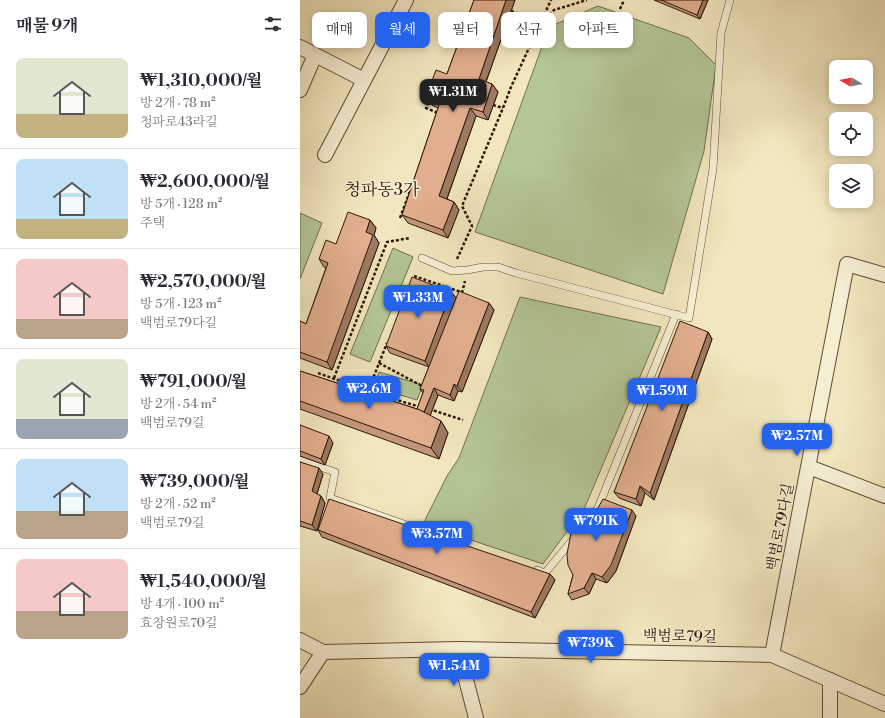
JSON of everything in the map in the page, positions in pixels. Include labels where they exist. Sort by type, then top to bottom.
[{"type":"street","points":[[325,155],[406,0]]},
{"type":"street","points":[[300,47],[364,80]]},
{"type":"street","points":[[300,90],[315,55]]},
{"type":"street","name":"백범로79다길","points":[[772,655],[847,264],[885,275]]},
{"type":"street","points":[[809,467],[885,496]]},
{"type":"street","name":"백범로79길","points":[[300,640],[323,652],[458,649],[772,655],[885,704]]},
{"type":"street","points":[[458,649],[476,718]]},
{"type":"street","points":[[300,687],[323,652]]},
{"type":"street","points":[[830,680],[830,718]]},
{"type":"lane","points":[[422,258],[452,271],[498,267],[689,318],[713,169],[720,32],[730,0]]},
{"type":"lane","points":[[590,518],[598,508],[676,314]]},
{"type":"lane","points":[[300,460],[335,472],[330,498],[456,542]]},
{"type":"lane","points":[[530,568],[545,573],[580,530]]},
{"type":"path","points":[[546,12],[551,0]]},
{"type":"path","points":[[552,12],[554,10],[588,0]]},
{"type":"path","points":[[620,9],[624,0]]},
{"type":"path","points":[[452,271],[472,226],[462,206],[511,87],[529,48]]},
{"type":"path","points":[[432,94],[426,108],[438,113],[436,120]]},
{"type":"path","points":[[493,106],[503,108]]},
{"type":"path","points":[[400,218],[410,190]]},
{"type":"path","points":[[334,378],[387,242],[410,238]]},
{"type":"path","points":[[422,258],[414,276],[462,293],[459,300]]},
{"type":"path","points":[[368,391],[388,341]]},
{"type":"path","points":[[379,363],[425,387],[428,380]]},
{"type":"path","points":[[318,373],[368,391],[463,420]]},
{"type":"green space","points":[[598,6],[615,12],[584,12]]},
{"type":"green space","points":[[633,18],[689,38],[716,65],[704,151],[663,294],[475,232],[541,48],[556,48],[556,24],[564,21],[564,48],[633,48]]},
{"type":"green space","points":[[300,213],[322,223],[300,279]]},
{"type":"green space","points":[[393,248],[413,257],[370,362],[350,354]]},
{"type":"green space","points":[[520,297],[661,327],[585,507],[543,564],[423,524],[447,476],[459,458]]},
{"type":"green space","points":[[379,372],[423,385],[417,400],[374,387]]},
{"type":"building","points":[[474,0],[506,0],[493,38],[493,12],[470,12]]},
{"type":"building","points":[[661,0],[703,0],[697,15]]},
{"type":"building","points":[[456,48],[490,48],[479,79],[492,84],[483,112],[470,108],[439,196],[454,202],[443,230],[402,215],[440,102],[426,97],[436,70],[447,74]]},
{"type":"building","points":[[348,212],[370,220],[366,232],[373,235],[327,362],[300,352],[300,321],[306,324],[328,263],[319,259],[326,240],[336,244]]},
{"type":"building","points":[[412,277],[451,292],[425,361],[386,346]]},
{"type":"building","points":[[459,291],[489,303],[457,386],[454,384],[450,395],[434,388],[424,412],[417,409],[424,390],[420,389]]},
{"type":"building","points":[[680,321],[708,332],[650,493],[640,486],[636,499],[614,492]]},
{"type":"building","points":[[300,371],[420,410],[441,421],[431,448],[300,401]]},
{"type":"building","points":[[300,425],[329,436],[321,459],[300,451]]},
{"type":"building","points":[[300,462],[319,468],[312,491],[321,496],[312,525],[300,521]]},
{"type":"building","points":[[329,499],[550,574],[531,612],[318,530]]},
{"type":"building","points":[[603,499],[632,510],[611,565],[602,577],[592,573],[584,588],[568,594],[573,575],[568,565],[567,554],[571,533],[581,517],[598,508]]},
{"type":"district","name":"청파동3가","points":[[382,189]]}]
